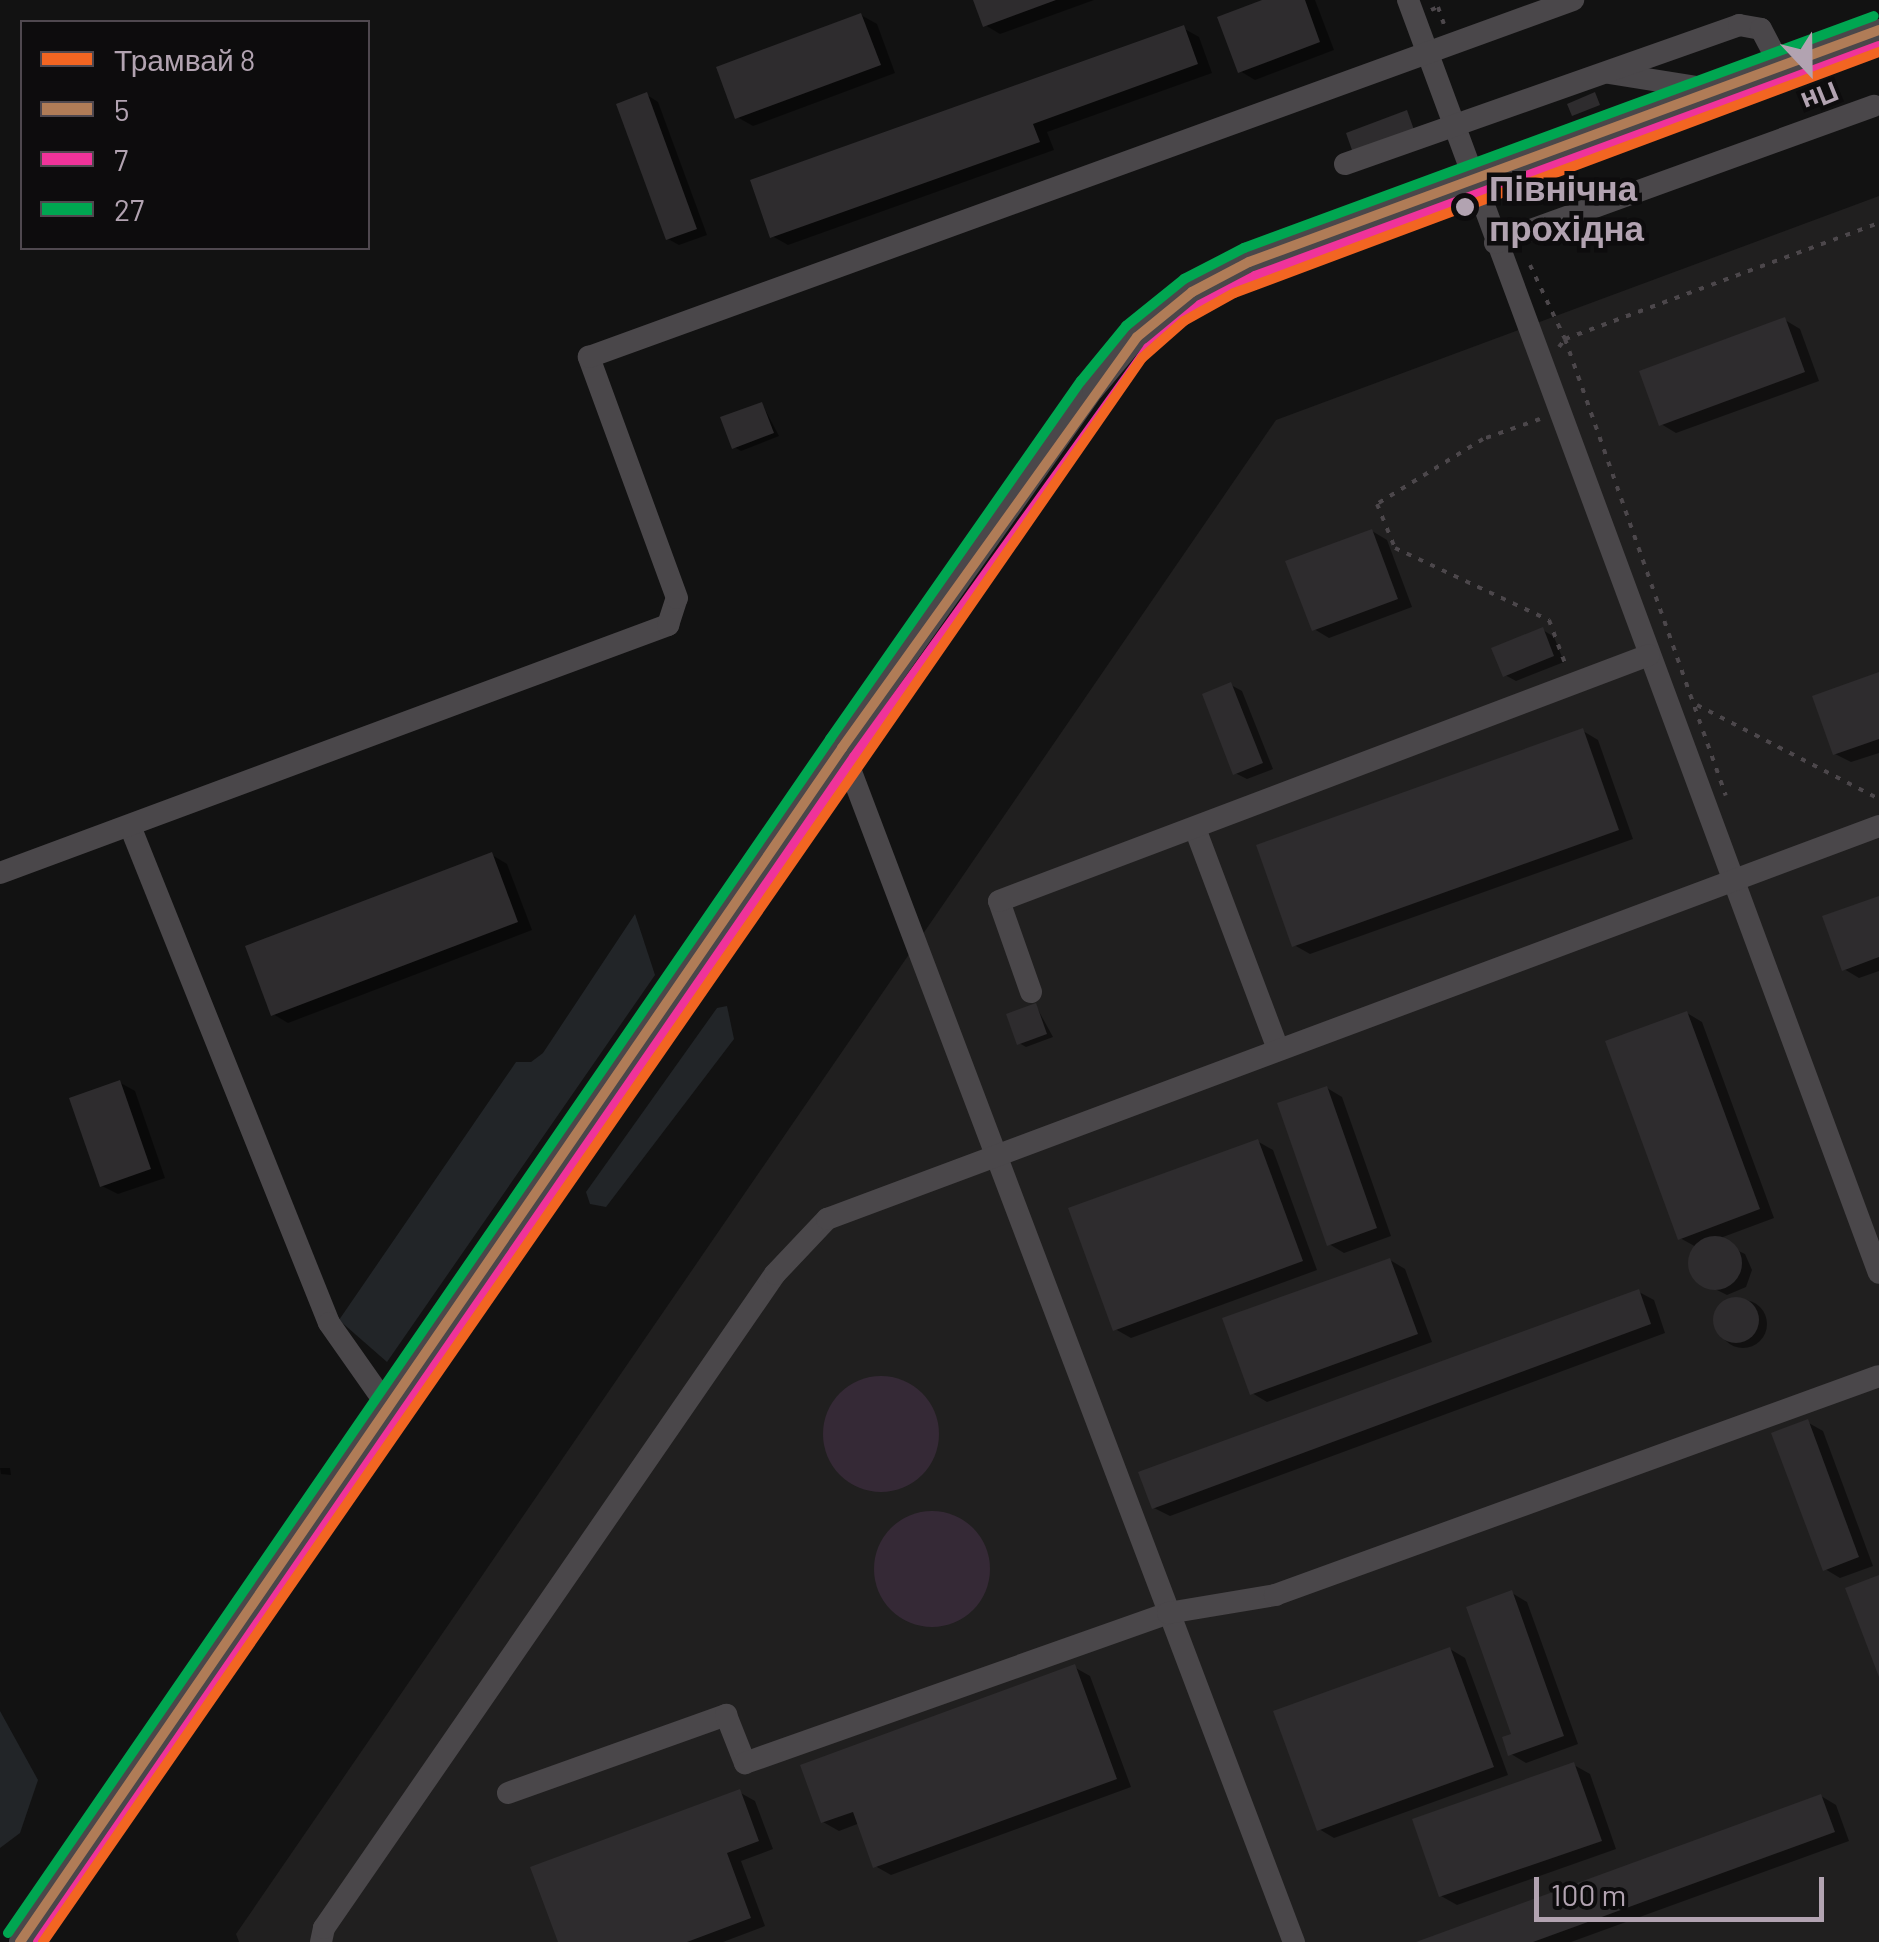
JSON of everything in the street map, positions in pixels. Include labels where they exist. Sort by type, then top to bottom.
[{"type":"street","points":[[1408,0],[1473,181],[1506,240],[1542,371],[1879,1273]]},
{"type":"street","points":[[0,873],[668,625],[676,598],[590,357],[1573,0]]},
{"type":"street","points":[[1346,164],[1751,23],[1768,37],[1781,67]]},
{"type":"street","points":[[20,1942],[386,1404],[842,748],[1092,390],[1137,337],[1221,275],[1879,30]]},
{"type":"street","points":[[1603,72],[1719,90]]},
{"type":"street","points":[[1506,240],[1874,106]]},
{"type":"street","points":[[1031,992],[999,901],[1196,830],[1649,655]]},
{"type":"street","points":[[842,748],[1294,1942]]},
{"type":"street","points":[[130,826],[328,1322],[386,1404]]},
{"type":"street","points":[[321,1942],[335,1912],[793,1252],[843,1209],[1879,826]]},
{"type":"street","points":[[1196,830],[1277,1048]]},
{"type":"street","points":[[508,1793],[726,1715],[745,1764],[1168,1613],[1275,1594],[1879,1376]]},
{"type":"path","points":[[1542,371],[1564,339],[1879,223]]},
{"type":"path","points":[[1506,240],[1564,339],[1727,797]]},
{"type":"path","points":[[1537,406],[1540,418],[1483,440],[1378,504],[1395,548],[1548,620],[1572,684]]},
{"type":"path","points":[[1694,704],[1879,800]]},
{"type":"shaded area","points":[[1879,196],[1879,1942],[239,1942],[236,1934],[1276,420]]},
{"type":"shaded area","points":[[635,914],[655,975],[387,1362],[339,1320],[516,1062],[531,1062],[543,1053]]},
{"type":"shaded area","points":[[727,1006],[734,1039],[606,1207],[590,1204],[586,1192],[717,1008]]},
{"type":"shaded area","points":[[881,1376],[903,1380],[922,1393],[935,1412],[939,1434],[935,1456],[922,1475],[903,1488],[881,1492],[859,1488],[840,1475],[827,1456],[823,1434],[827,1412],[840,1393],[859,1380]]},
{"type":"shaded area","points":[[932,1511],[954,1515],[973,1528],[986,1547],[990,1569],[986,1591],[973,1610],[954,1623],[932,1627],[910,1623],[891,1610],[878,1591],[874,1569],[878,1547],[891,1528],[910,1515]]},
{"type":"shaded area","points":[[0,1711],[38,1780],[20,1833],[0,1848]]},
{"type":"building","points":[[973,0],[1056,0],[983,27]]},
{"type":"building","points":[[1262,0],[1305,0],[1320,42],[1238,73],[1217,17]]},
{"type":"building","points":[[861,13],[881,65],[735,119],[716,67]]},
{"type":"building","points":[[1184,25],[1198,64],[1033,124],[1040,142],[770,238],[750,180]]},
{"type":"building","points":[[647,92],[697,229],[666,240],[616,104]]},
{"type":"building","points":[[1595,92],[1600,105],[1572,116],[1567,104]]},
{"type":"building","points":[[1407,110],[1414,130],[1353,153],[1346,133]]},
{"type":"building","points":[[1785,317],[1805,372],[1659,426],[1639,371]]},
{"type":"building","points":[[762,402],[774,433],[732,449],[720,417]]},
{"type":"building","points":[[1372,529],[1398,599],[1312,631],[1285,561]]},
{"type":"building","points":[[1543,627],[1554,656],[1503,677],[1491,648]]},
{"type":"building","points":[[1879,672],[1879,739],[1833,755],[1812,696]]},
{"type":"building","points":[[1231,682],[1263,763],[1233,775],[1202,694]]},
{"type":"building","points":[[1583,728],[1619,830],[1292,947],[1256,845]]},
{"type":"building","points":[[492,852],[518,922],[271,1016],[245,946]]},
{"type":"building","points":[[1879,896],[1879,957],[1842,971],[1822,916]]},
{"type":"building","points":[[1036,1003],[1047,1034],[1017,1045],[1006,1014]]},
{"type":"building","points":[[1687,1011],[1760,1209],[1678,1240],[1605,1041]]},
{"type":"building","points":[[120,1080],[151,1169],[100,1187],[69,1098]]},
{"type":"building","points":[[1327,1086],[1377,1228],[1327,1246],[1277,1103]]},
{"type":"building","points":[[1258,1139],[1303,1261],[1113,1331],[1068,1208]]},
{"type":"building","points":[[1715,1236],[1734,1244],[1742,1263],[1734,1282],[1715,1290],[1696,1282],[1688,1263],[1696,1244]]},
{"type":"building","points":[[1390,1258],[1418,1334],[1250,1395],[1222,1318]]},
{"type":"building","points":[[1639,1289],[1651,1324],[1152,1509],[1138,1472]]},
{"type":"building","points":[[1736,1297],[1752,1304],[1759,1320],[1752,1336],[1736,1343],[1720,1336],[1713,1320],[1720,1304]]},
{"type":"building","points":[[1808,1419],[1859,1557],[1823,1571],[1771,1433]]},
{"type":"building","points":[[1879,1575],[1879,1677],[1845,1588]]},
{"type":"building","points":[[1512,1590],[1564,1736],[1508,1756],[1502,1737],[1511,1734],[1466,1607]]},
{"type":"building","points":[[1450,1647],[1494,1767],[1317,1831],[1273,1711]]},
{"type":"building","points":[[1075,1664],[1117,1779],[873,1868],[853,1812],[821,1823],[800,1765]]},
{"type":"building","points":[[1574,1762],[1602,1841],[1439,1897],[1412,1819]]},
{"type":"building","points":[[740,1789],[759,1841],[727,1853],[751,1918],[687,1942],[558,1942],[530,1867]]},
{"type":"building","points":[[1821,1794],[1835,1832],[1533,1942],[1416,1942]]},
{"type":"tram line","name":"8","points":[[43,1942],[1142,358],[1184,321],[1234,293],[1879,52]]},
{"type":"transit line","name":"27","points":[[8,1933],[830,739],[1081,381],[1126,326],[1184,279],[1244,248],[1874,16]]},
{"type":"transit line","name":"5","points":[[20,1942],[842,748],[1137,337],[1192,292],[1249,262],[1879,30]]},
{"type":"transit line","name":"7","points":[[38,1942],[854,757],[1148,348],[1200,305],[1255,276],[1879,46]]},
{"type":"place","name":"Північна прохідна","points":[[1465,207]]}]
